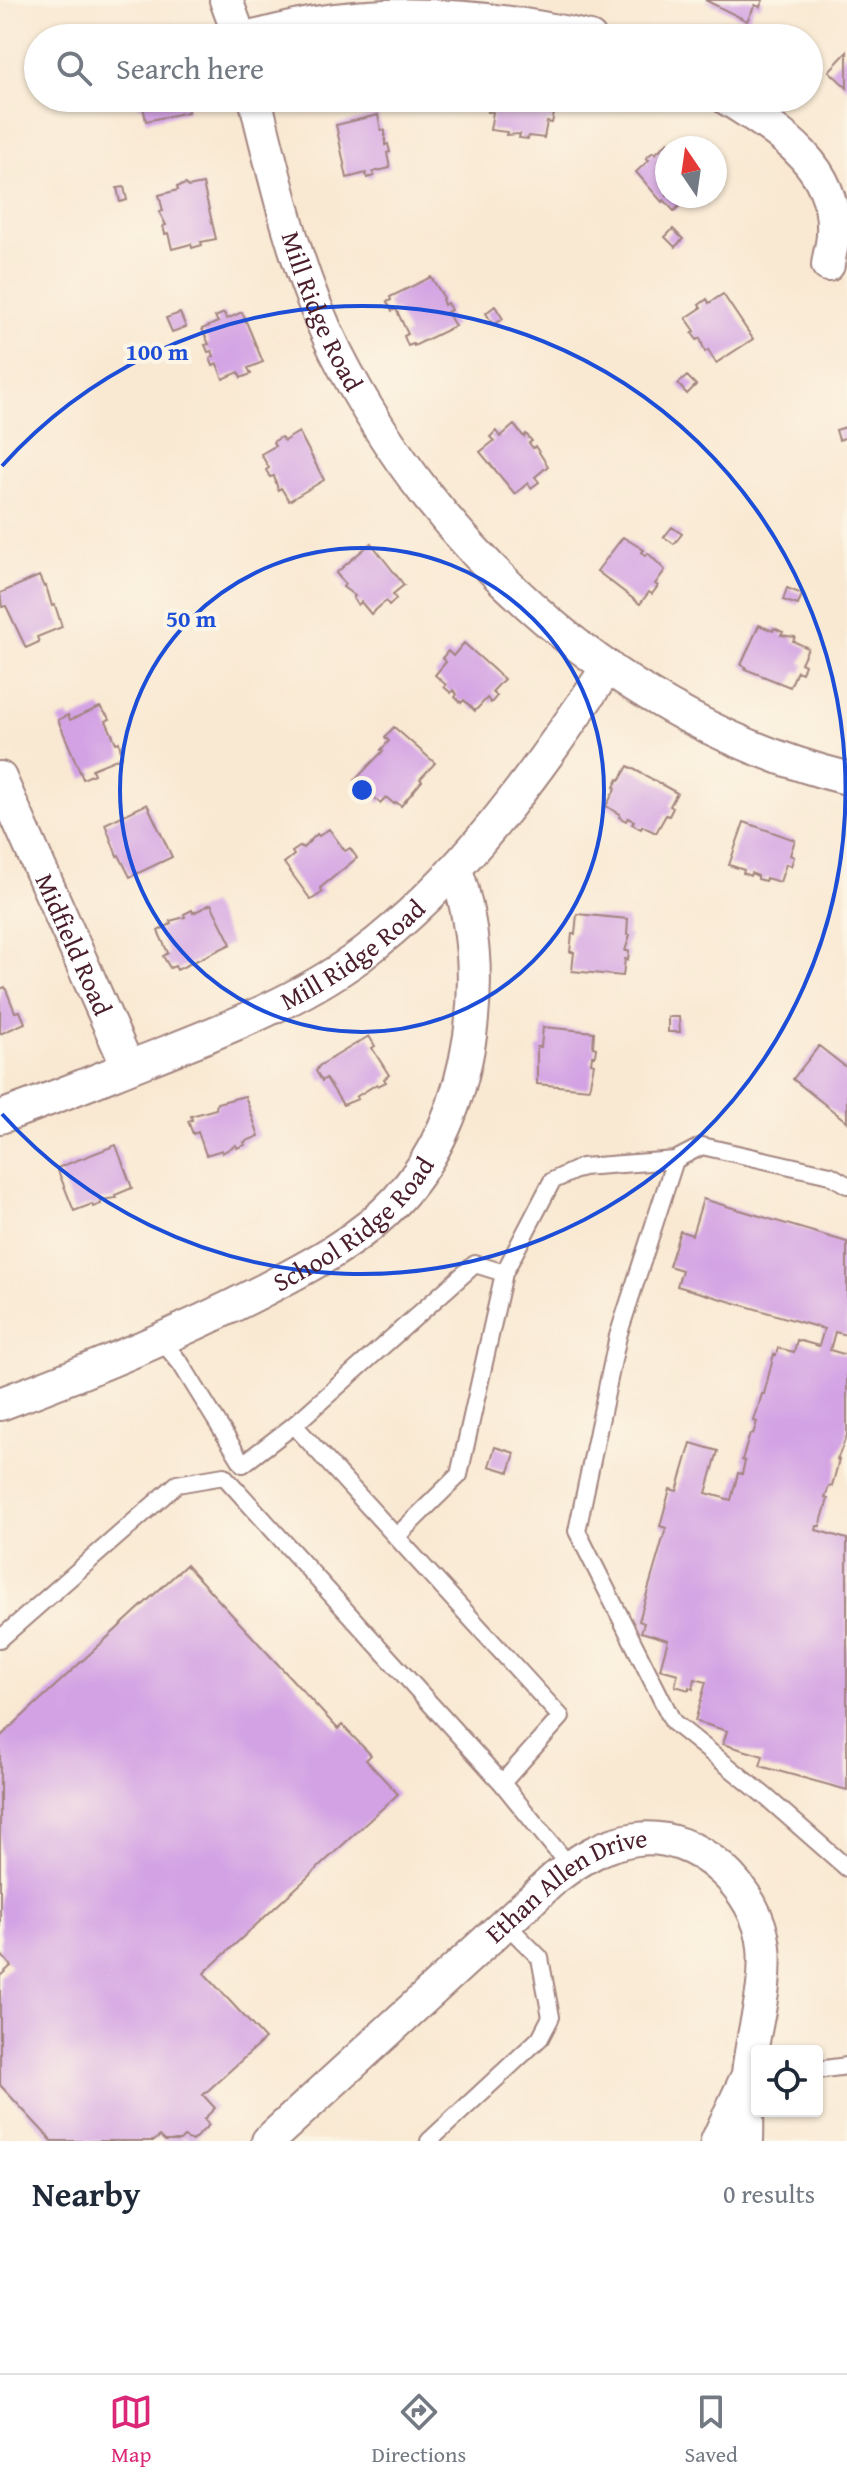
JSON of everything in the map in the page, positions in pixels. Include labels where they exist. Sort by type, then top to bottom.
[{"type":"street","points":[[226,0],[235,24]]},
{"type":"street","points":[[312,24],[378,16],[430,16],[521,24]]},
{"type":"street","name":"Mill Ridge Road","points":[[258,112],[278,192],[303,272],[335,350],[377,426],[424,494],[484,562],[534,609],[608,667],[656,699],[739,742],[818,771],[847,778]]},
{"type":"street","points":[[748,112],[803,153],[820,177],[831,206],[833,234],[828,265]]},
{"type":"street","name":"Mill Ridge Road","points":[[0,1117],[247,1020],[302,992],[358,957],[408,916],[456,869],[526,784],[608,667]]},
{"type":"street","name":"Midfield Road","points":[[0,778],[128,1067]]},
{"type":"street","name":"School Ridge Road","points":[[0,1404],[161,1340],[307,1267],[354,1238],[397,1200],[428,1158],[451,1115],[462,1079],[473,1010],[475,962],[472,930],[456,869]]},
{"type":"street","name":"Ethan Allen Drive","points":[[268,2141],[504,1922],[570,1867],[602,1848],[637,1839],[671,1841],[704,1856],[732,1879],[744,1894],[760,1926],[765,1965],[755,2045]]},
{"type":"street","name":"Ethan Allen Drive","points":[[717,2141],[751,2076]]},
{"type":"street","name":"Ethan Allen Drive","points":[[747,2141],[751,2087]]},
{"type":"lane","points":[[396,1537],[459,1475],[504,1273],[552,1181],[582,1167],[675,1160],[702,1146],[830,1175],[847,1185]]},
{"type":"lane","points":[[675,1160],[618,1336],[577,1531],[673,1722],[847,1868]]},
{"type":"lane","points":[[0,1639],[177,1484],[224,1476],[294,1425],[475,1264],[504,1273]]},
{"type":"lane","points":[[161,1340],[181,1364],[243,1464]]},
{"type":"lane","points":[[294,1425],[561,1717],[502,1783]]},
{"type":"lane","points":[[224,1476],[502,1783],[570,1867]]},
{"type":"lane","points":[[429,2141],[540,2038],[551,2017],[540,1958],[504,1922]]},
{"type":"lane","points":[[823,2069],[847,2066]]},
{"type":"building","points":[[705,0],[763,0],[760,7],[755,5],[747,21]]},
{"type":"building","points":[[847,52],[847,88],[829,71]]},
{"type":"building","points":[[144,112],[188,112],[146,121]]},
{"type":"building","points":[[493,112],[554,114],[552,123],[547,122],[544,138],[519,138],[520,134],[506,135],[507,132],[490,130]]},
{"type":"building","points":[[378,115],[381,130],[385,130],[385,145],[388,144],[390,152],[387,153],[390,168],[373,172],[374,176],[367,178],[366,173],[347,178],[336,125]]},
{"type":"building","points":[[653,152],[655,154],[655,194],[636,172]]},
{"type":"building","points":[[186,184],[188,187],[203,184],[216,239],[201,242],[202,245],[192,248],[191,244],[172,249],[159,212],[163,211],[159,195],[178,190],[177,187]]},
{"type":"building","points":[[124,187],[127,200],[120,202],[117,188]]},
{"type":"building","points":[[673,229],[683,239],[675,247],[665,237]]},
{"type":"building","points":[[431,277],[444,298],[444,305],[447,303],[451,310],[447,312],[455,326],[408,346],[404,336],[408,334],[396,309],[392,311],[387,302],[391,300],[390,297]]},
{"type":"building","points":[[723,294],[753,339],[716,363],[708,350],[705,352],[700,338],[697,340],[692,333],[695,331],[686,318],[701,308],[699,305],[707,299],[709,303]]},
{"type":"building","points":[[495,306],[503,319],[493,325],[486,313]]},
{"type":"building","points":[[242,312],[263,362],[248,368],[251,374],[241,378],[239,372],[223,379],[217,364],[213,366],[210,358],[214,356],[212,351],[208,352],[205,345],[209,344],[202,329],[218,322],[215,317],[224,313],[227,319]]},
{"type":"building","points":[[180,313],[186,327],[172,332],[166,318]]},
{"type":"building","points":[[687,376],[696,385],[687,394],[678,384]]},
{"type":"building","points":[[514,425],[532,441],[529,443],[533,448],[535,446],[548,466],[535,477],[539,482],[531,488],[528,483],[515,494],[480,452],[494,441],[490,437],[496,431],[500,437]]},
{"type":"building","points":[[846,427],[847,437],[839,440],[836,430]]},
{"type":"building","points":[[299,432],[324,480],[289,501],[281,488],[278,490],[274,476],[270,477],[261,454],[275,446],[273,442],[281,437],[284,441]]},
{"type":"building","points":[[672,527],[682,534],[674,544],[664,537]]},
{"type":"building","points":[[623,537],[644,550],[642,552],[646,556],[648,553],[665,570],[655,584],[658,586],[640,604],[597,571]]},
{"type":"building","points":[[371,543],[404,585],[393,594],[396,599],[389,605],[386,601],[371,614],[361,602],[358,605],[353,598],[355,596],[343,587],[345,584],[336,573]]},
{"type":"building","points":[[39,576],[46,586],[52,606],[55,605],[62,627],[37,637],[39,642],[26,648],[6,606],[2,607],[0,593]]},
{"type":"building","points":[[787,588],[802,594],[798,605],[783,600]]},
{"type":"building","points":[[759,625],[783,632],[781,635],[795,637],[793,641],[808,648],[801,663],[805,665],[802,673],[797,671],[790,687],[741,665]]},
{"type":"building","points":[[464,643],[504,679],[492,692],[497,696],[491,703],[487,698],[475,711],[464,700],[461,703],[455,697],[457,694],[444,687],[446,685],[435,675],[446,662],[442,658],[448,651],[453,656]]},
{"type":"building","points":[[100,707],[110,719],[106,721],[116,743],[119,742],[122,757],[92,769],[94,774],[83,779],[58,720],[68,715],[70,720]]},
{"type":"building","points":[[394,727],[435,763],[401,806],[386,797],[380,803],[355,780],[383,751],[389,741],[385,737]]},
{"type":"building","points":[[628,766],[677,793],[669,816],[666,815],[656,833],[642,826],[641,829],[628,818],[626,821],[606,806],[618,779]]},
{"type":"building","points":[[147,804],[172,857],[130,877],[117,856],[105,824]]},
{"type":"building","points":[[744,822],[795,840],[790,855],[794,857],[791,866],[786,864],[780,882],[758,879],[758,876],[751,873],[750,876],[743,873],[744,870],[729,865]]},
{"type":"building","points":[[329,829],[345,851],[350,848],[357,858],[320,888],[323,892],[311,900],[284,863],[294,855],[292,852],[301,846],[303,848],[317,834],[319,836]]},
{"type":"building","points":[[211,904],[231,944],[177,970],[175,966],[170,968],[163,956],[168,953],[158,931],[171,924],[170,921]]},
{"type":"building","points":[[577,914],[628,919],[627,935],[630,935],[625,951],[629,951],[623,976],[572,971],[574,952],[570,952]]},
{"type":"building","points":[[5,987],[15,1012],[20,1011],[25,1023],[0,1034],[0,989]]},
{"type":"building","points":[[668,1017],[679,1017],[680,1032],[668,1032]]},
{"type":"building","points":[[543,1027],[594,1032],[593,1047],[596,1048],[595,1056],[592,1056],[591,1063],[594,1064],[589,1089],[537,1084],[537,1047],[541,1047]]},
{"type":"building","points":[[369,1036],[375,1046],[372,1048],[389,1075],[384,1079],[386,1082],[377,1084],[356,1097],[358,1099],[343,1105],[326,1078],[322,1081],[316,1071],[319,1066]]},
{"type":"building","points":[[819,1046],[847,1068],[847,1122],[793,1079]]},
{"type":"building","points":[[245,1096],[259,1136],[237,1148],[236,1145],[222,1153],[222,1150],[206,1155],[198,1132],[193,1134],[188,1121],[192,1120],[191,1116],[216,1109],[217,1103]]},
{"type":"building","points":[[116,1145],[132,1188],[115,1195],[116,1198],[100,1200],[101,1204],[74,1211],[57,1168]]},
{"type":"building","points":[[703,1199],[847,1242],[847,1335],[835,1332],[830,1350],[847,1355],[847,1435],[837,1460],[832,1486],[829,1486],[825,1498],[828,1499],[820,1526],[816,1530],[847,1539],[847,1790],[760,1766],[763,1756],[723,1744],[727,1731],[695,1721],[706,1682],[695,1679],[693,1689],[689,1687],[689,1690],[675,1686],[678,1674],[660,1669],[668,1640],[641,1632],[644,1623],[639,1621],[666,1528],[660,1526],[670,1489],[677,1491],[691,1443],[718,1451],[706,1493],[731,1500],[738,1473],[742,1474],[745,1461],[742,1460],[757,1422],[754,1421],[774,1354],[778,1348],[794,1352],[797,1340],[819,1346],[824,1329],[677,1286],[682,1270],[669,1266],[680,1231],[692,1235]]},
{"type":"building","points":[[495,1447],[515,1453],[509,1472],[489,1466]]},
{"type":"building","points":[[186,1565],[338,1729],[342,1725],[371,1755],[366,1760],[398,1794],[204,1973],[265,2039],[203,2095],[215,2108],[204,2119],[209,2125],[192,2141],[184,2137],[180,2141],[165,2141],[160,2136],[154,2141],[52,2141],[0,2085],[0,1976],[11,1966],[0,1953],[0,1737]]}]
